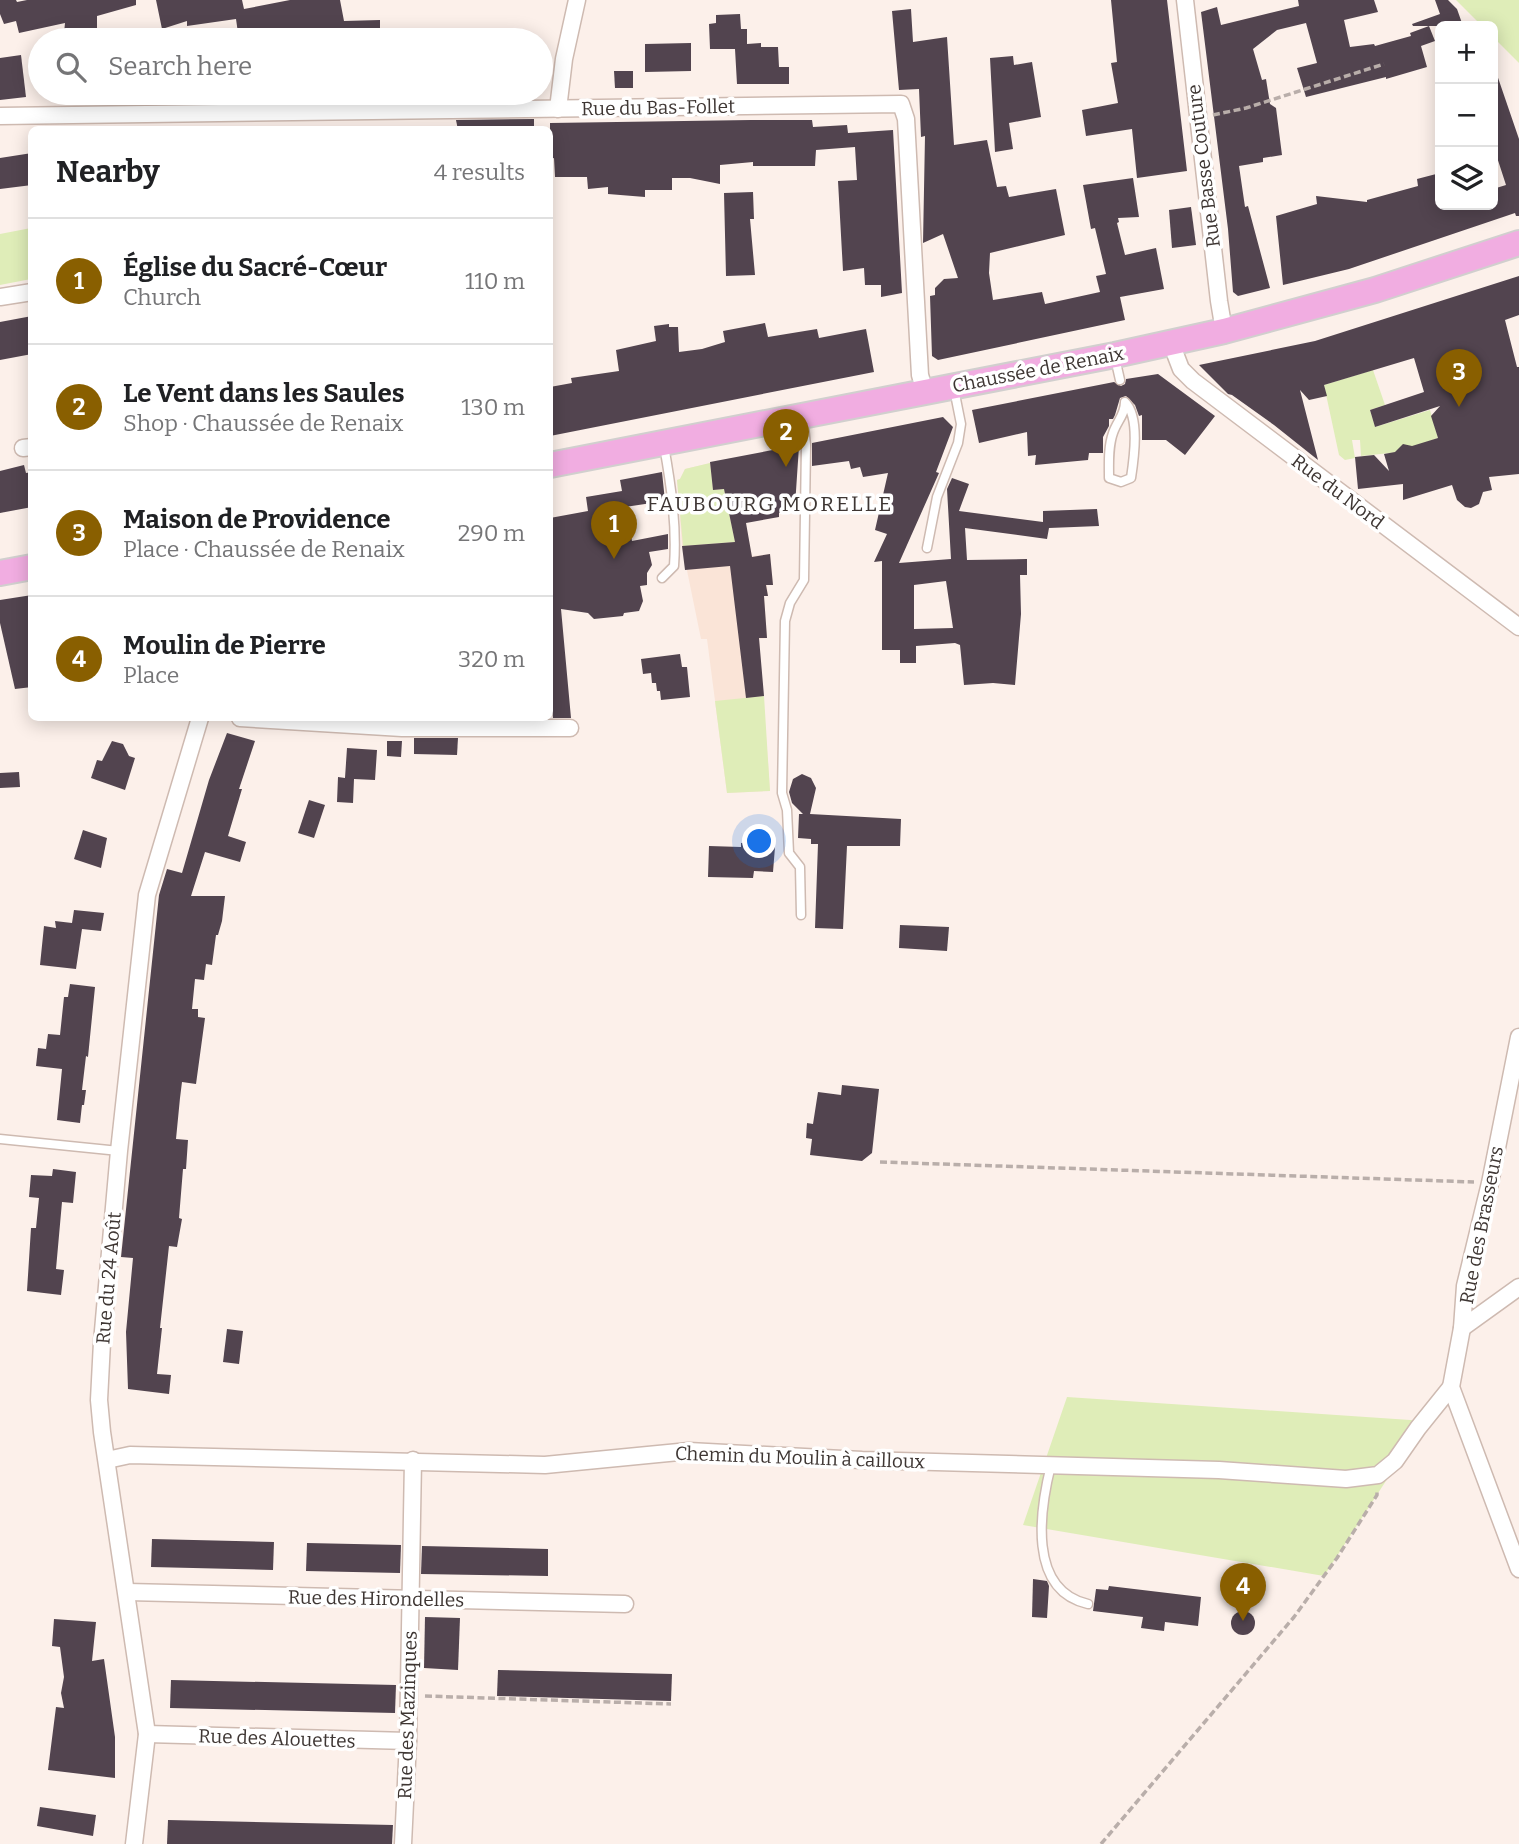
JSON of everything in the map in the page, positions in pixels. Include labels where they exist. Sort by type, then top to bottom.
[{"type":"main road","name":"Chaussée de Renaix","points":[[553,464],[1115,355],[1224,331],[1375,290],[1519,243]]},
{"type":"main road","points":[[0,573],[28,568]]},
{"type":"street","points":[[558,109],[564,59],[577,0]]},
{"type":"street","name":"Rue Basse Couture","points":[[1185,0],[1224,331]]},
{"type":"street","name":"Rue du Bas-Follet","points":[[0,116],[177,122],[558,109],[901,104],[906,119],[920,375],[925,392]]},
{"type":"street","points":[[0,297],[28,293]]},
{"type":"street","name":"Rue du Nord","points":[[1171,343],[1181,369],[1193,381],[1519,627]]},
{"type":"street","name":"Rue du 24 Août","points":[[134,1844],[147,1734],[99,1400],[119,1151],[147,895],[199,721]]},
{"type":"street","points":[[289,721],[402,728],[570,728]]},
{"type":"street","name":"Rue des Brasseurs","points":[[1451,1387],[1462,1328],[1465,1286],[1490,1183],[1519,1037]]},
{"type":"street","points":[[1462,1328],[1519,1287]]},
{"type":"street","points":[[1378,1475],[1395,1461],[1451,1387]]},
{"type":"street","points":[[1451,1387],[1519,1569]]},
{"type":"street","name":"Chemin du Moulin à cailloux","points":[[107,1460],[130,1455],[545,1465],[689,1451],[862,1460],[1219,1470],[1346,1479],[1378,1475]]},
{"type":"street","name":"Rue des Mazinques","points":[[403,1844],[408,1741],[413,1460]]},
{"type":"street","name":"Rue des Hirondelles","points":[[127,1592],[625,1604]]},
{"type":"street","name":"Rue des Alouettes","points":[[147,1734],[408,1741]]},
{"type":"lane","points":[[1115,355],[1120,380]]},
{"type":"lane","points":[[927,548],[937,497],[958,443],[961,424],[954,386]]},
{"type":"lane","points":[[1125,402],[1133,416],[1134,457],[1131,478],[1121,482],[1109,478],[1109,451],[1113,432],[1125,411],[1125,402]]},
{"type":"lane","points":[[801,915],[800,867],[789,853],[787,810],[782,793],[785,621],[790,603],[804,580],[806,444],[803,415]]},
{"type":"lane","points":[[662,578],[674,566],[676,548],[669,473],[663,443]]},
{"type":"lane","points":[[0,1139],[119,1151]]},
{"type":"lane","points":[[1051,1464],[1041,1529],[1045,1560],[1064,1593],[1076,1601],[1088,1604]]},
{"type":"path","points":[[1197,118],[1246,108],[1384,64]]},
{"type":"path","points":[[880,1162],[1490,1183]]},
{"type":"path","points":[[1101,1844],[1294,1617],[1337,1558],[1377,1495],[1378,1475]]},
{"type":"path","points":[[409,1695],[671,1704]]},
{"type":"shaded area","points":[[732,458],[752,556],[770,554],[773,585],[767,585],[768,596],[764,596],[767,638],[759,639],[770,791],[727,793],[707,639],[701,639],[682,546],[677,480],[685,469]]},
{"type":"green space","points":[[1456,0],[1519,0],[1519,63],[1498,42],[1498,21],[1477,21]]},
{"type":"green space","points":[[28,229],[28,280],[0,285],[0,234]]},
{"type":"green space","points":[[1373,370],[1385,405],[1370,410],[1375,427],[1430,410],[1438,438],[1400,452],[1361,456],[1360,440],[1352,440],[1355,458],[1345,460],[1339,455],[1324,385]]},
{"type":"green space","points":[[710,463],[713,490],[724,489],[735,542],[683,546],[677,480],[685,469]]},
{"type":"green space","points":[[764,696],[770,791],[727,793],[715,701]]},
{"type":"green space","points":[[1067,1397],[1425,1421],[1324,1576],[1023,1525]]},
{"type":"building","points":[[0,0],[136,0],[136,5],[97,16],[97,28],[64,28],[65,23],[28,28],[28,31],[19,33],[16,21],[4,24],[0,14]]},
{"type":"building","points":[[156,0],[242,0],[244,9],[290,0],[340,0],[344,21],[380,20],[380,28],[237,28],[236,19],[187,26],[187,21],[162,28]]},
{"type":"building","points":[[1111,0],[1167,0],[1187,171],[1137,178],[1132,129],[1086,136],[1082,110],[1118,103],[1111,63],[1117,62]]},
{"type":"building","points":[[1298,0],[1374,0],[1378,12],[1344,20],[1350,47],[1375,46],[1411,36],[1410,33],[1429,26],[1435,41],[1421,46],[1427,67],[1306,97],[1297,68],[1317,63],[1306,23],[1277,30],[1253,49],[1262,80],[1266,79],[1270,104],[1276,108],[1282,155],[1239,166],[1245,207],[1248,206],[1270,288],[1238,296],[1233,292],[1228,229],[1201,12],[1217,7],[1221,25],[1299,6]]},
{"type":"building","points":[[1435,0],[1448,0],[1457,9],[1461,21],[1435,21],[1435,26],[1412,24],[1440,14]]},
{"type":"building","points":[[911,9],[913,42],[947,37],[954,145],[987,140],[997,187],[1006,186],[1009,197],[1056,189],[1065,235],[990,253],[989,273],[993,300],[1042,292],[1045,304],[1100,292],[1096,276],[1106,274],[1095,228],[1091,229],[1083,185],[1133,178],[1139,217],[1118,218],[1117,223],[1125,255],[1156,248],[1164,289],[1120,297],[1125,320],[938,360],[932,356],[930,296],[935,295],[935,288],[944,279],[958,278],[943,234],[923,243],[925,136],[921,137],[919,89],[899,90],[892,11]]},
{"type":"building","points":[[740,14],[741,29],[747,29],[747,44],[761,43],[761,47],[778,47],[779,67],[789,67],[789,84],[737,84],[735,49],[710,49],[709,24],[716,23],[716,15]]},
{"type":"building","points":[[691,43],[691,71],[645,72],[645,44]]},
{"type":"building","points":[[21,55],[26,97],[0,100],[0,58]]},
{"type":"building","points":[[1013,56],[1014,65],[1032,62],[1041,117],[1009,123],[1013,149],[995,152],[990,58]]},
{"type":"building","points":[[614,71],[633,71],[633,88],[615,88]]},
{"type":"building","points":[[1498,78],[1519,139],[1519,216],[1515,213],[1349,269],[1283,285],[1276,216],[1317,204],[1316,196],[1367,202],[1418,186],[1417,179],[1435,174],[1435,210],[1498,210],[1498,187],[1506,185],[1498,160]]},
{"type":"building","points":[[534,119],[534,126],[457,126],[456,120]]},
{"type":"building","points":[[812,120],[813,127],[847,125],[848,133],[893,130],[902,293],[881,297],[881,285],[865,285],[864,268],[843,271],[838,181],[857,180],[855,147],[816,150],[815,166],[753,166],[753,162],[720,165],[720,184],[690,178],[672,178],[672,190],[645,190],[645,197],[608,194],[608,187],[588,189],[587,177],[555,177],[553,126],[550,126],[550,123]]},
{"type":"building","points":[[28,154],[28,186],[0,189],[0,158]]},
{"type":"building","points":[[753,192],[754,219],[750,219],[755,275],[726,276],[724,193]]},
{"type":"building","points":[[1191,207],[1196,245],[1172,248],[1169,210]]},
{"type":"building","points":[[1519,276],[1519,315],[1505,320],[1519,367],[1519,474],[1489,477],[1492,490],[1483,492],[1479,504],[1471,508],[1465,507],[1457,500],[1452,485],[1403,500],[1403,484],[1358,489],[1355,457],[1374,455],[1389,471],[1384,454],[1395,452],[1403,444],[1412,446],[1438,438],[1431,416],[1440,406],[1375,427],[1370,410],[1424,392],[1414,358],[1324,385],[1327,396],[1309,400],[1300,390],[1318,460],[1274,425],[1228,394],[1199,365],[1315,341]]},
{"type":"building","points":[[28,317],[28,355],[0,360],[0,322]]},
{"type":"building","points":[[765,323],[768,337],[817,329],[819,338],[866,329],[874,372],[553,435],[553,386],[572,383],[571,378],[619,371],[616,350],[656,341],[654,326],[669,324],[669,327],[678,327],[679,352],[725,342],[723,331]]},
{"type":"building","points":[[1158,374],[1215,416],[1185,455],[1166,440],[1142,440],[1142,415],[1139,416],[1135,405],[1126,396],[1120,398],[1113,419],[1109,419],[1109,426],[1103,437],[1103,453],[1089,453],[1088,460],[1035,465],[1036,455],[1028,456],[1027,432],[979,443],[972,410],[1114,382],[1121,386],[1126,379]]},
{"type":"building","points":[[943,417],[953,427],[936,472],[939,473],[899,563],[951,559],[947,489],[952,478],[969,484],[959,511],[1043,522],[1043,511],[1097,509],[1099,526],[1049,528],[1047,539],[965,528],[967,560],[1027,559],[1027,575],[1020,575],[1021,614],[1015,685],[964,685],[960,645],[955,643],[916,646],[916,663],[900,663],[900,650],[882,650],[882,561],[874,562],[887,534],[875,530],[888,473],[863,477],[860,467],[851,469],[849,461],[812,466],[812,443]],"holes":[[[946,581],[953,628],[914,629],[914,585]]]},
{"type":"building","points":[[799,446],[795,506],[789,506],[788,512],[779,513],[779,517],[746,523],[752,557],[770,554],[773,585],[766,585],[768,596],[764,596],[767,638],[759,638],[764,696],[746,698],[730,566],[685,570],[682,546],[735,542],[724,489],[713,490],[710,462]]},
{"type":"building","points":[[24,465],[28,473],[28,508],[0,513],[0,471]]},
{"type":"building","points":[[662,472],[665,501],[625,507],[632,541],[668,534],[668,549],[649,552],[652,565],[647,573],[647,585],[640,586],[643,601],[639,611],[624,613],[623,616],[594,619],[588,613],[561,609],[571,718],[553,718],[553,517],[588,511],[586,497],[622,491],[620,480]]},
{"type":"building","points":[[28,596],[28,687],[15,689],[0,623],[0,600]]},
{"type":"building","points":[[680,654],[682,667],[687,667],[690,697],[661,700],[656,683],[652,683],[651,673],[643,674],[641,659]]},
{"type":"building","points":[[227,733],[255,741],[239,789],[242,789],[228,836],[246,842],[240,862],[205,852],[191,896],[225,896],[212,965],[206,964],[204,980],[195,979],[192,1009],[198,1009],[198,1017],[205,1018],[196,1084],[182,1082],[180,1098],[176,1139],[188,1140],[179,1218],[182,1219],[177,1247],[169,1246],[157,1374],[171,1375],[169,1394],[128,1389],[126,1332],[133,1258],[121,1257],[159,895],[167,869],[182,873],[209,780]]},
{"type":"building","points":[[414,738],[458,738],[457,755],[414,754]]},
{"type":"building","points":[[112,741],[123,744],[129,756],[135,758],[125,790],[91,778],[97,760],[102,761]]},
{"type":"building","points":[[387,741],[402,741],[401,757],[387,756]]},
{"type":"building","points":[[347,748],[377,750],[375,780],[354,779],[353,803],[337,802],[338,777],[345,778]]},
{"type":"building","points":[[19,772],[20,787],[0,788],[0,773]]},
{"type":"building","points":[[802,774],[811,778],[816,788],[810,814],[901,819],[900,846],[847,846],[843,929],[815,928],[818,844],[811,844],[811,839],[798,838],[799,814],[803,814],[792,803],[789,792],[793,779]]},
{"type":"building","points":[[309,800],[325,805],[314,838],[298,833]]},
{"type":"building","points":[[83,830],[107,838],[101,868],[74,859]]},
{"type":"building","points":[[769,840],[775,847],[773,872],[754,871],[753,878],[708,877],[709,846],[741,847],[741,843]]},
{"type":"building","points":[[74,910],[104,913],[101,931],[82,929],[76,969],[40,965],[44,926],[56,928],[55,921],[72,923]]},
{"type":"building","points":[[900,925],[949,927],[947,951],[899,948]]},
{"type":"building","points":[[70,984],[95,987],[82,1090],[86,1090],[80,1123],[57,1120],[62,1069],[36,1066],[38,1048],[46,1049],[48,1034],[60,1035],[64,997],[68,997]]},
{"type":"building","points":[[842,1085],[879,1089],[872,1153],[862,1161],[810,1155],[812,1139],[806,1138],[807,1123],[813,1124],[818,1092],[841,1095]]},
{"type":"building","points":[[53,1169],[76,1172],[73,1203],[62,1202],[56,1269],[64,1270],[61,1295],[27,1291],[31,1228],[36,1228],[39,1198],[29,1197],[31,1175],[52,1176]]},
{"type":"building","points":[[227,1329],[243,1331],[239,1364],[223,1362]]},
{"type":"building","points":[[152,1539],[274,1542],[273,1570],[151,1567]]},
{"type":"building","points":[[307,1543],[401,1545],[400,1573],[306,1571]]},
{"type":"building","points":[[422,1546],[548,1549],[548,1576],[421,1574]]},
{"type":"building","points":[[1033,1579],[1047,1581],[1049,1586],[1047,1618],[1032,1617]]},
{"type":"building","points":[[1109,1586],[1201,1597],[1198,1626],[1165,1622],[1164,1631],[1141,1628],[1143,1617],[1093,1611],[1096,1589],[1108,1590]]},
{"type":"building","points":[[1243,1611],[1251,1615],[1255,1623],[1251,1631],[1243,1635],[1235,1631],[1231,1623],[1235,1615]]},
{"type":"building","points":[[425,1617],[460,1618],[458,1670],[424,1668]]},
{"type":"building","points":[[54,1619],[96,1622],[92,1661],[104,1659],[115,1737],[115,1778],[48,1770],[56,1707],[64,1708],[60,1647],[52,1646]]},
{"type":"building","points":[[498,1670],[672,1674],[671,1701],[497,1696]]},
{"type":"building","points":[[171,1680],[396,1685],[395,1713],[170,1708]]},
{"type":"building","points":[[40,1807],[96,1815],[93,1836],[37,1826]]},
{"type":"building","points":[[168,1820],[393,1825],[392,1844],[167,1844]]},
{"type":"place","name":"Maison de Providence","points":[[1459,407]]},
{"type":"place","name":"Le Vent dans les Saules","points":[[786,467]]},
{"type":"place","name":"Église du Sacré-Cœur","points":[[614,559]]},
{"type":"place","name":"Moulin de Pierre","points":[[1243,1621]]},
{"type":"district","name":"FAUBOURG MORELLE","points":[[770,504]]}]
